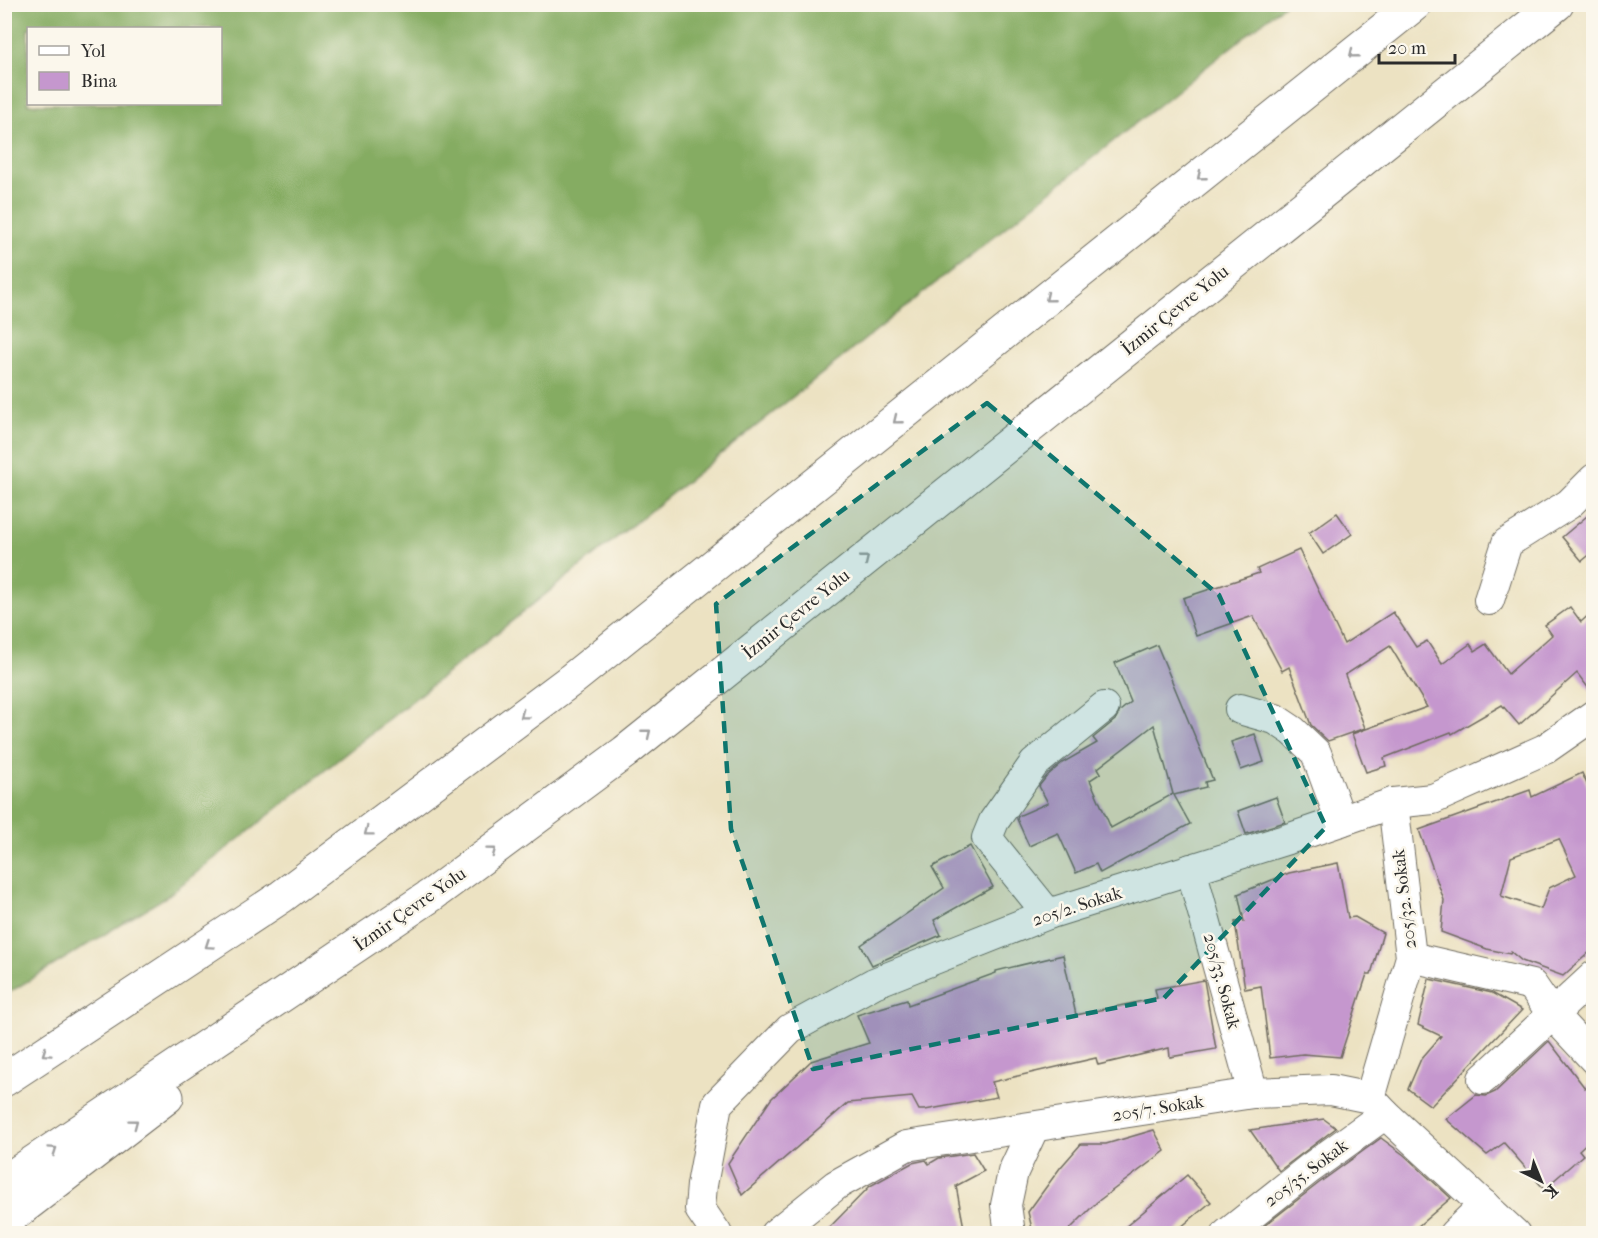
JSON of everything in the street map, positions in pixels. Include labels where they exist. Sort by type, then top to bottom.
[{"type":"highway","points":[[4,1080],[281,897],[571,680],[1416,4]]},
{"type":"highway","name":"İzmir Çevre Yolu","points":[[4,1182],[433,894],[634,744],[1557,4]]},
{"type":"highway","points":[[4,1222],[433,894]]},
{"type":"street","points":[[1489,600],[1507,543],[1569,504],[1593,479]]},
{"type":"street","points":[[1048,914],[987,838],[994,821],[1034,764],[1104,707]]},
{"type":"street","points":[[1240,709],[1275,719],[1293,731],[1316,753],[1341,821]]},
{"type":"street","name":"205/2. Sokak","points":[[717,1233],[700,1209],[702,1185],[717,1104],[790,1029],[874,983],[1048,914],[1393,803],[1433,799],[1545,749],[1593,715]]},
{"type":"street","name":"205/32. Sokak","points":[[1377,1106],[1411,957],[1393,803]]},
{"type":"street","name":"205/33. Sokak","points":[[1191,869],[1253,1093]]},
{"type":"street","points":[[1411,957],[1532,985],[1551,1014],[1593,1059]]},
{"type":"street","points":[[1483,1079],[1593,976]]},
{"type":"street","name":"205/7. Sokak","points":[[775,1233],[836,1185],[906,1146],[1253,1093],[1331,1090],[1377,1106]]},
{"type":"street","points":[[1377,1106],[1515,1233]]},
{"type":"street","name":"205/35. Sokak","points":[[1227,1233],[1309,1169],[1377,1106]]},
{"type":"street","points":[[1010,1233],[1006,1205],[1013,1172],[1034,1127]]},
{"type":"street","points":[[1454,1233],[1484,1205]]},
{"type":"highlighted area","points":[[987,403],[1219,595],[1326,827],[1164,998],[813,1069],[731,829],[716,604]]},
{"type":"green space","points":[[5,4],[1284,4],[1284,5],[166,897],[5,995]]},
{"type":"building","points":[[1593,511],[1593,552],[1582,561],[1562,537]]},
{"type":"building","points":[[1337,513],[1352,534],[1323,554],[1309,533]]},
{"type":"building","points":[[1299,550],[1344,644],[1393,612],[1416,647],[1427,641],[1442,664],[1470,644],[1475,651],[1486,644],[1508,674],[1552,635],[1545,625],[1570,607],[1581,622],[1593,611],[1593,694],[1577,673],[1519,725],[1502,705],[1452,734],[1451,732],[1384,758],[1386,766],[1366,772],[1352,734],[1427,707],[1390,646],[1345,675],[1365,728],[1328,741],[1311,725],[1289,667],[1282,671],[1253,616],[1196,636],[1183,598],[1259,573],[1257,569]]},
{"type":"building","points":[[1157,645],[1213,780],[1205,782],[1206,787],[1174,795],[1190,824],[1100,873],[1096,864],[1076,873],[1058,833],[1029,846],[1017,819],[1018,816],[1048,803],[1039,786],[1047,776],[1062,763],[1097,743],[1093,738],[1115,720],[1120,711],[1131,702],[1115,663]],"holes":[[[1154,725],[1173,794],[1111,828],[1090,780],[1101,773],[1098,768]]]},
{"type":"building","points":[[1255,734],[1264,762],[1241,770],[1231,742]]},
{"type":"building","points":[[1582,773],[1593,798],[1593,949],[1563,976],[1522,961],[1511,952],[1510,954],[1487,949],[1441,932],[1444,900],[1419,830],[1530,790],[1532,797]],"holes":[[[1559,839],[1576,875],[1549,888],[1541,909],[1501,896],[1511,857]]]},
{"type":"building","points":[[1276,797],[1285,822],[1246,834],[1238,811]]},
{"type":"building","points":[[970,846],[993,887],[934,920],[941,935],[872,965],[861,945],[944,888],[932,867]]},
{"type":"building","points":[[1338,863],[1348,918],[1355,917],[1383,933],[1371,974],[1367,974],[1340,1057],[1303,1054],[1270,1058],[1261,986],[1245,989],[1235,922],[1244,921],[1238,894],[1289,873]]},
{"type":"building","points":[[1063,955],[1076,1015],[1157,998],[1155,989],[1204,980],[1216,1049],[1170,1057],[1169,1048],[1098,1065],[1096,1058],[992,1082],[997,1097],[925,1110],[919,1110],[912,1097],[848,1103],[742,1195],[728,1163],[771,1099],[811,1061],[869,1043],[857,1015],[907,1000],[908,1005],[996,973],[996,971]]},
{"type":"building","points":[[1429,979],[1492,993],[1522,1010],[1431,1106],[1408,1089],[1421,1059],[1441,1036],[1418,1025]]},
{"type":"building","points":[[1549,1041],[1585,1088],[1593,1080],[1593,1137],[1579,1150],[1583,1155],[1544,1189],[1504,1143],[1487,1155],[1446,1119],[1476,1095],[1486,1096],[1495,1092]]},
{"type":"building","points":[[1324,1119],[1336,1128],[1279,1171],[1250,1130]]},
{"type":"building","points":[[1154,1130],[1165,1151],[1097,1202],[1066,1233],[1033,1233],[1028,1212],[1060,1168],[1081,1144],[1106,1144]]},
{"type":"building","points":[[1381,1138],[1404,1155],[1451,1198],[1410,1233],[1255,1233],[1319,1183]]},
{"type":"building","points":[[973,1153],[984,1171],[956,1186],[965,1233],[824,1233],[870,1186],[912,1163],[926,1160],[929,1164],[939,1158]]},
{"type":"building","points":[[1187,1175],[1211,1202],[1174,1233],[1118,1233]]}]
